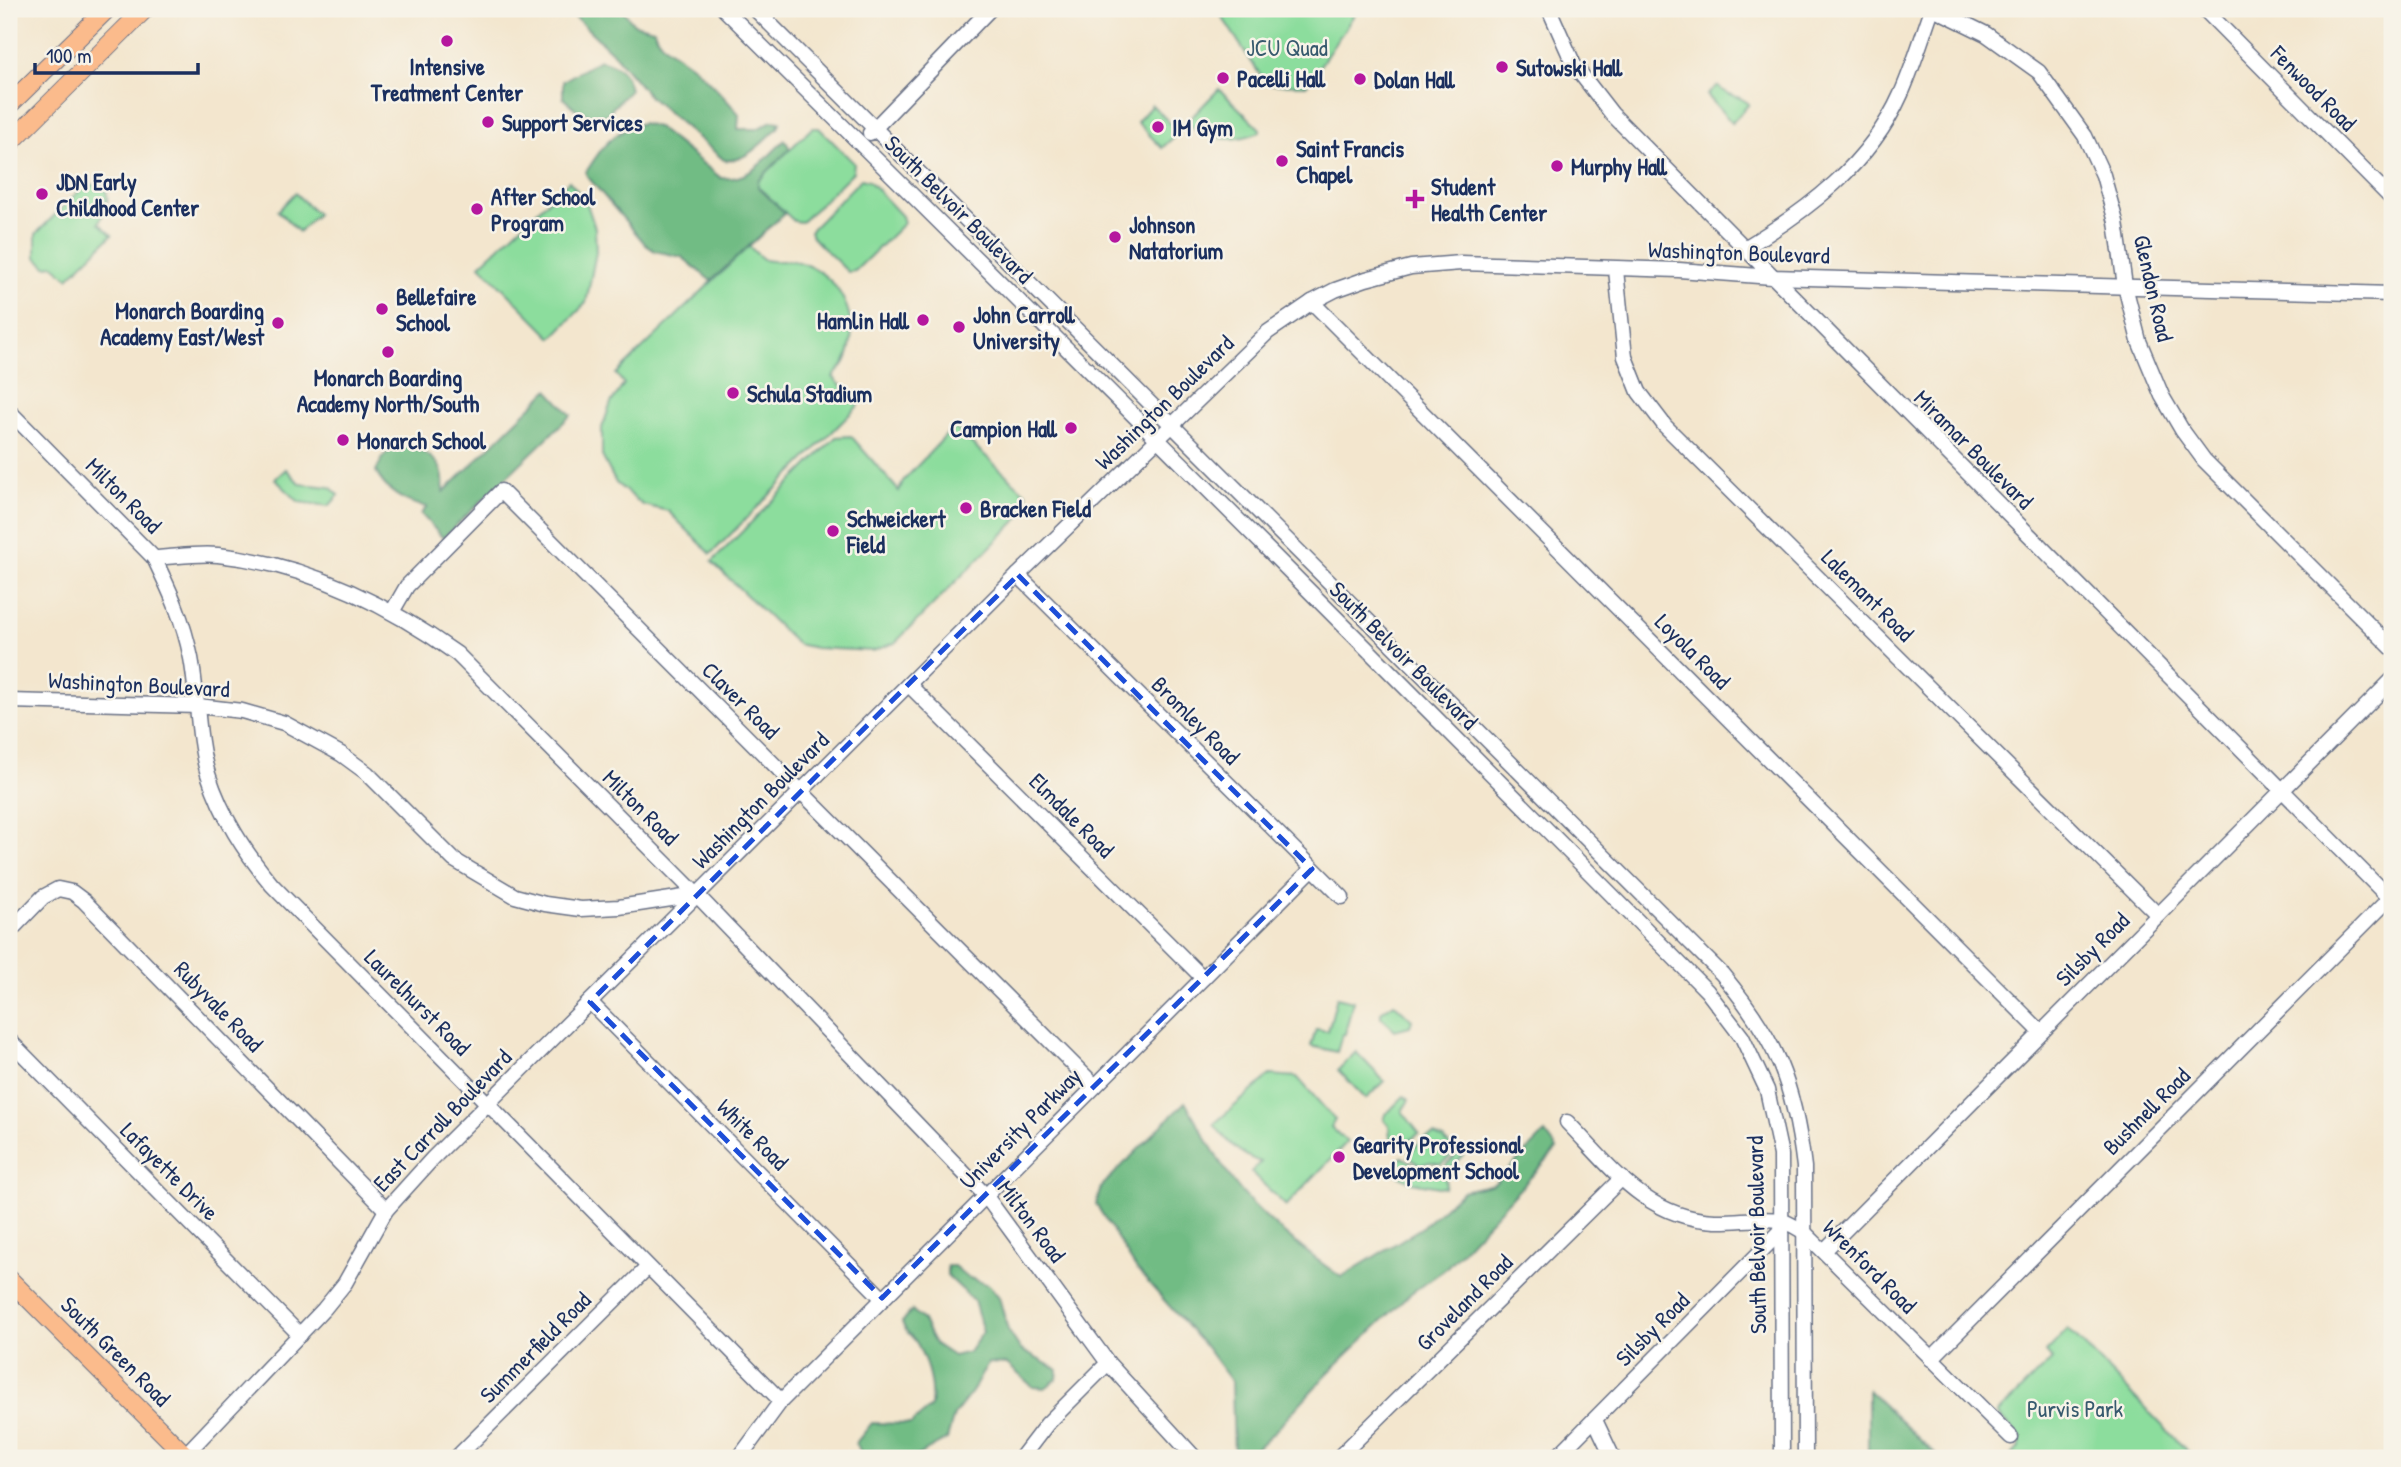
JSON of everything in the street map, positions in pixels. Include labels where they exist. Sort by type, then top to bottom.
[{"type":"main road","points":[[9,104],[107,9]]},
{"type":"main road","points":[[9,144],[145,9]]},
{"type":"main road","points":[[54,61],[73,80]]},
{"type":"main road","name":"South Green Road","points":[[9,1279],[187,1457]]},
{"type":"street","name":"South Belvoir Boulevard","points":[[724,9],[1524,806],[1707,991],[1742,1037],[1767,1090],[1781,1155],[1782,1458]]},
{"type":"street","name":"South Belvoir Boulevard","points":[[755,9],[1722,974],[1756,1018],[1785,1071],[1799,1125],[1804,1167],[1805,1458]]},
{"type":"street","points":[[860,143],[990,9]]},
{"type":"street","name":"Miramar Boulevard","points":[[1549,9],[1574,65],[1612,114],[2281,791],[2391,898]]},
{"type":"street","points":[[1743,249],[1818,200],[1867,150],[1900,96],[1933,9]]},
{"type":"street","name":"Glendon Road","points":[[1933,9],[1986,34],[2039,72],[2085,136],[2103,175],[2116,222],[2125,286],[2139,341],[2162,397],[2204,460],[2392,648]]},
{"type":"street","name":"Fenwood Road","points":[[2204,9],[2392,199]]},
{"type":"street","name":"Washington Boulevard","points":[[9,701],[198,706],[242,711],[284,723],[341,754],[367,773],[454,860],[515,896],[581,909],[619,908],[697,895],[1018,575],[1268,332],[1312,302],[1366,279],[1411,267],[1461,263],[1679,270],[1772,277],[2392,294]]},
{"type":"street","name":"Lalemant Road","points":[[1616,270],[1625,357],[1639,392],[1665,426],[2158,915]]},
{"type":"street","name":"Loyola Road","points":[[1312,302],[2041,1032]]},
{"type":"street","name":"Milton Road","points":[[9,411],[154,558],[217,555],[321,579],[416,624],[457,654],[697,895],[985,1195],[1108,1363],[1195,1458]]},
{"type":"street","name":"Claver Road","points":[[392,612],[407,586],[501,491],[1095,1086]]},
{"type":"street","name":"Laurelhurst Road","points":[[154,558],[178,607],[191,658],[208,772],[225,818],[246,852],[272,885],[781,1401]]},
{"type":"street","name":"Bromley Road","points":[[1018,575],[1342,897]]},
{"type":"street","name":"Silsby Road","points":[[1824,1251],[2392,680]]},
{"type":"street","name":"Elmdale Road","points":[[909,685],[1203,978]]},
{"type":"street","points":[[1524,806],[1539,791]]},
{"type":"street","name":"University Parkway","points":[[739,1458],[781,1401],[1312,869]]},
{"type":"street","name":"Rubyvale Road","points":[[10,931],[43,897],[58,889],[72,892],[84,901],[386,1210]]},
{"type":"street","name":"East Carroll Boulevard","points":[[187,1457],[244,1390],[300,1335],[345,1283],[386,1210],[433,1158],[697,895]]},
{"type":"street","name":"Bushnell Road","points":[[1931,1359],[2391,898]]},
{"type":"street","name":"White Road","points":[[590,1002],[882,1298]]},
{"type":"street","name":"Lafayette Drive","points":[[9,1040],[300,1335]]},
{"type":"street","name":"Wrenford Road","points":[[1567,1122],[1644,1199],[1681,1216],[1781,1226],[1804,1232],[2011,1437]]},
{"type":"street","name":"Groveland Road","points":[[1338,1458],[1622,1178]]},
{"type":"street","name":"Silsby Road","points":[[1556,1458],[1781,1226]]},
{"type":"street","name":"Summerfield Road","points":[[456,1458],[647,1268]]},
{"type":"street","points":[[1021,1458],[1047,1424],[1108,1363]]},
{"type":"street","points":[[1595,1420],[1613,1458]]},
{"type":"highlighted area","points":[[1018,575],[1312,869],[882,1298],[590,1002]]},
{"type":"green space","points":[[563,9],[622,9],[634,24],[654,29],[660,42],[691,65],[713,86],[739,114],[738,129],[757,129],[772,121],[780,122],[778,128],[747,155],[724,160],[649,96],[613,53],[573,15],[564,18]]},
{"type":"green space","name":"JCU Quad","points":[[1217,9],[1358,9],[1307,85],[1266,84]]},
{"type":"green space","points":[[600,60],[621,70],[630,90],[606,115],[592,115],[578,110],[563,98],[563,81]]},
{"type":"green space","points":[[1717,86],[1749,104],[1732,123],[1707,95]]},
{"type":"green space","points":[[1219,89],[1260,132],[1230,139],[1213,136],[1186,123]]},
{"type":"green space","name":"IM Gym","points":[[1152,105],[1179,132],[1162,148],[1137,122]]},
{"type":"green space","points":[[642,123],[657,127],[721,178],[732,178],[749,172],[785,140],[790,149],[758,181],[758,187],[785,213],[711,281],[682,257],[655,251],[646,245],[587,176],[586,172],[609,141],[622,131]]},
{"type":"green space","points":[[812,128],[819,128],[854,163],[853,172],[802,222],[794,221],[758,187],[758,180]]},
{"type":"green space","points":[[861,179],[869,181],[902,216],[904,223],[855,271],[848,272],[812,237],[810,231]]},
{"type":"green space","points":[[569,181],[586,201],[595,228],[596,252],[586,303],[552,338],[480,265]]},
{"type":"green space","points":[[100,183],[107,197],[99,223],[112,235],[68,278],[53,265],[46,266],[36,257],[36,234],[81,189]]},
{"type":"green space","points":[[295,193],[317,214],[299,232],[278,211]]},
{"type":"green space","name":"Schula Stadium","points":[[749,246],[765,260],[794,261],[813,267],[836,287],[849,314],[851,330],[846,360],[833,377],[859,405],[711,554],[668,511],[643,505],[616,483],[602,456],[602,428],[611,403],[624,384],[616,374]]},
{"type":"green space","points":[[548,390],[571,415],[443,538],[421,514],[427,507],[411,503],[391,491],[376,471],[384,456],[394,448],[418,449],[437,464],[442,473],[444,492]]},
{"type":"green space","name":"Schweickert Field","points":[[954,427],[1027,494],[1022,515],[895,643],[873,651],[816,648],[797,644],[712,562],[836,437],[851,436],[899,491],[903,481]]},
{"type":"green space","points":[[286,469],[300,484],[330,487],[339,495],[329,506],[299,502],[275,479]]},
{"type":"green space","points":[[1337,997],[1353,1001],[1345,1034],[1342,1035],[1337,1052],[1311,1046],[1316,1029],[1328,1031]]},
{"type":"green space","points":[[1394,1003],[1412,1020],[1410,1026],[1395,1030],[1381,1017],[1381,1012]]},
{"type":"green space","points":[[1356,1052],[1384,1081],[1366,1099],[1338,1070]]},
{"type":"green space","points":[[1270,1075],[1297,1077],[1335,1120],[1331,1127],[1347,1142],[1286,1206],[1251,1172],[1261,1162],[1234,1147],[1214,1124]]},
{"type":"green space","points":[[1404,1096],[1409,1100],[1402,1111],[1419,1133],[1402,1147],[1390,1138],[1389,1126],[1384,1120],[1386,1114]]},
{"type":"green space","points":[[1185,1102],[1221,1163],[1246,1197],[1292,1240],[1341,1277],[1421,1228],[1463,1191],[1494,1184],[1545,1133],[1557,1149],[1444,1270],[1411,1293],[1326,1375],[1275,1431],[1249,1455],[1234,1455],[1232,1382],[1205,1346],[1137,1270],[1096,1204],[1101,1187]]},
{"type":"green space","points":[[1434,1135],[1444,1139],[1452,1148],[1449,1158],[1441,1164],[1430,1162],[1421,1165],[1409,1156],[1409,1153],[1423,1139]]},
{"type":"green space","points":[[1460,1151],[1464,1155],[1443,1176],[1446,1180],[1445,1188],[1412,1182],[1390,1171],[1402,1157],[1423,1169],[1440,1172]]},
{"type":"green space","points":[[947,1266],[954,1266],[967,1277],[989,1285],[999,1297],[1008,1330],[1021,1350],[1058,1370],[1057,1379],[1045,1388],[1033,1387],[1007,1364],[988,1363],[972,1392],[954,1415],[947,1439],[913,1458],[863,1458],[856,1443],[872,1423],[911,1424],[931,1407],[925,1360],[902,1322],[912,1310],[922,1319],[935,1344],[953,1356],[969,1352],[983,1332],[974,1301],[947,1275]]},
{"type":"green space","name":"Purvis Park","points":[[2068,1329],[2194,1458],[2009,1458],[2020,1447],[2020,1438],[1997,1414],[2052,1359],[2046,1352]]},
{"type":"green space","points":[[1868,1390],[1939,1458],[1868,1458]]},
{"type":"place","name":"Intensive Treatment Center","points":[[447,41]]},
{"type":"place","name":"Sutowski Hall","points":[[1502,67]]},
{"type":"place","name":"Pacelli Hall","points":[[1223,78]]},
{"type":"place","name":"Dolan Hall","points":[[1360,79]]},
{"type":"place","name":"Support Services","points":[[488,122]]},
{"type":"place","name":"IM Gym","points":[[1158,127]]},
{"type":"place","name":"Saint Francis Chapel","points":[[1282,161]]},
{"type":"place","name":"Murphy Hall","points":[[1557,166]]},
{"type":"place","name":"JDN Early Childhood Center","points":[[42,194]]},
{"type":"place","name":"Student Health Center","points":[[1415,199]]},
{"type":"place","name":"After School Program","points":[[477,209]]},
{"type":"place","name":"Johnson Natatorium","points":[[1115,237]]},
{"type":"place","name":"Bellefaire School","points":[[382,309]]},
{"type":"place","name":"Hamlin Hall","points":[[923,320]]},
{"type":"place","name":"Monarch Boarding Academy East/West","points":[[278,323]]},
{"type":"place","name":"John Carroll University","points":[[959,327]]},
{"type":"place","name":"Monarch Boarding Academy North/South","points":[[388,352]]},
{"type":"place","name":"Schula Stadium","points":[[733,393]]},
{"type":"place","name":"Campion Hall","points":[[1071,428]]},
{"type":"place","name":"Monarch School","points":[[343,440]]},
{"type":"place","name":"Bracken Field","points":[[966,508]]},
{"type":"place","name":"Schweickert Field","points":[[833,531]]},
{"type":"place","name":"Gearity Professional Development School","points":[[1339,1157]]}]
